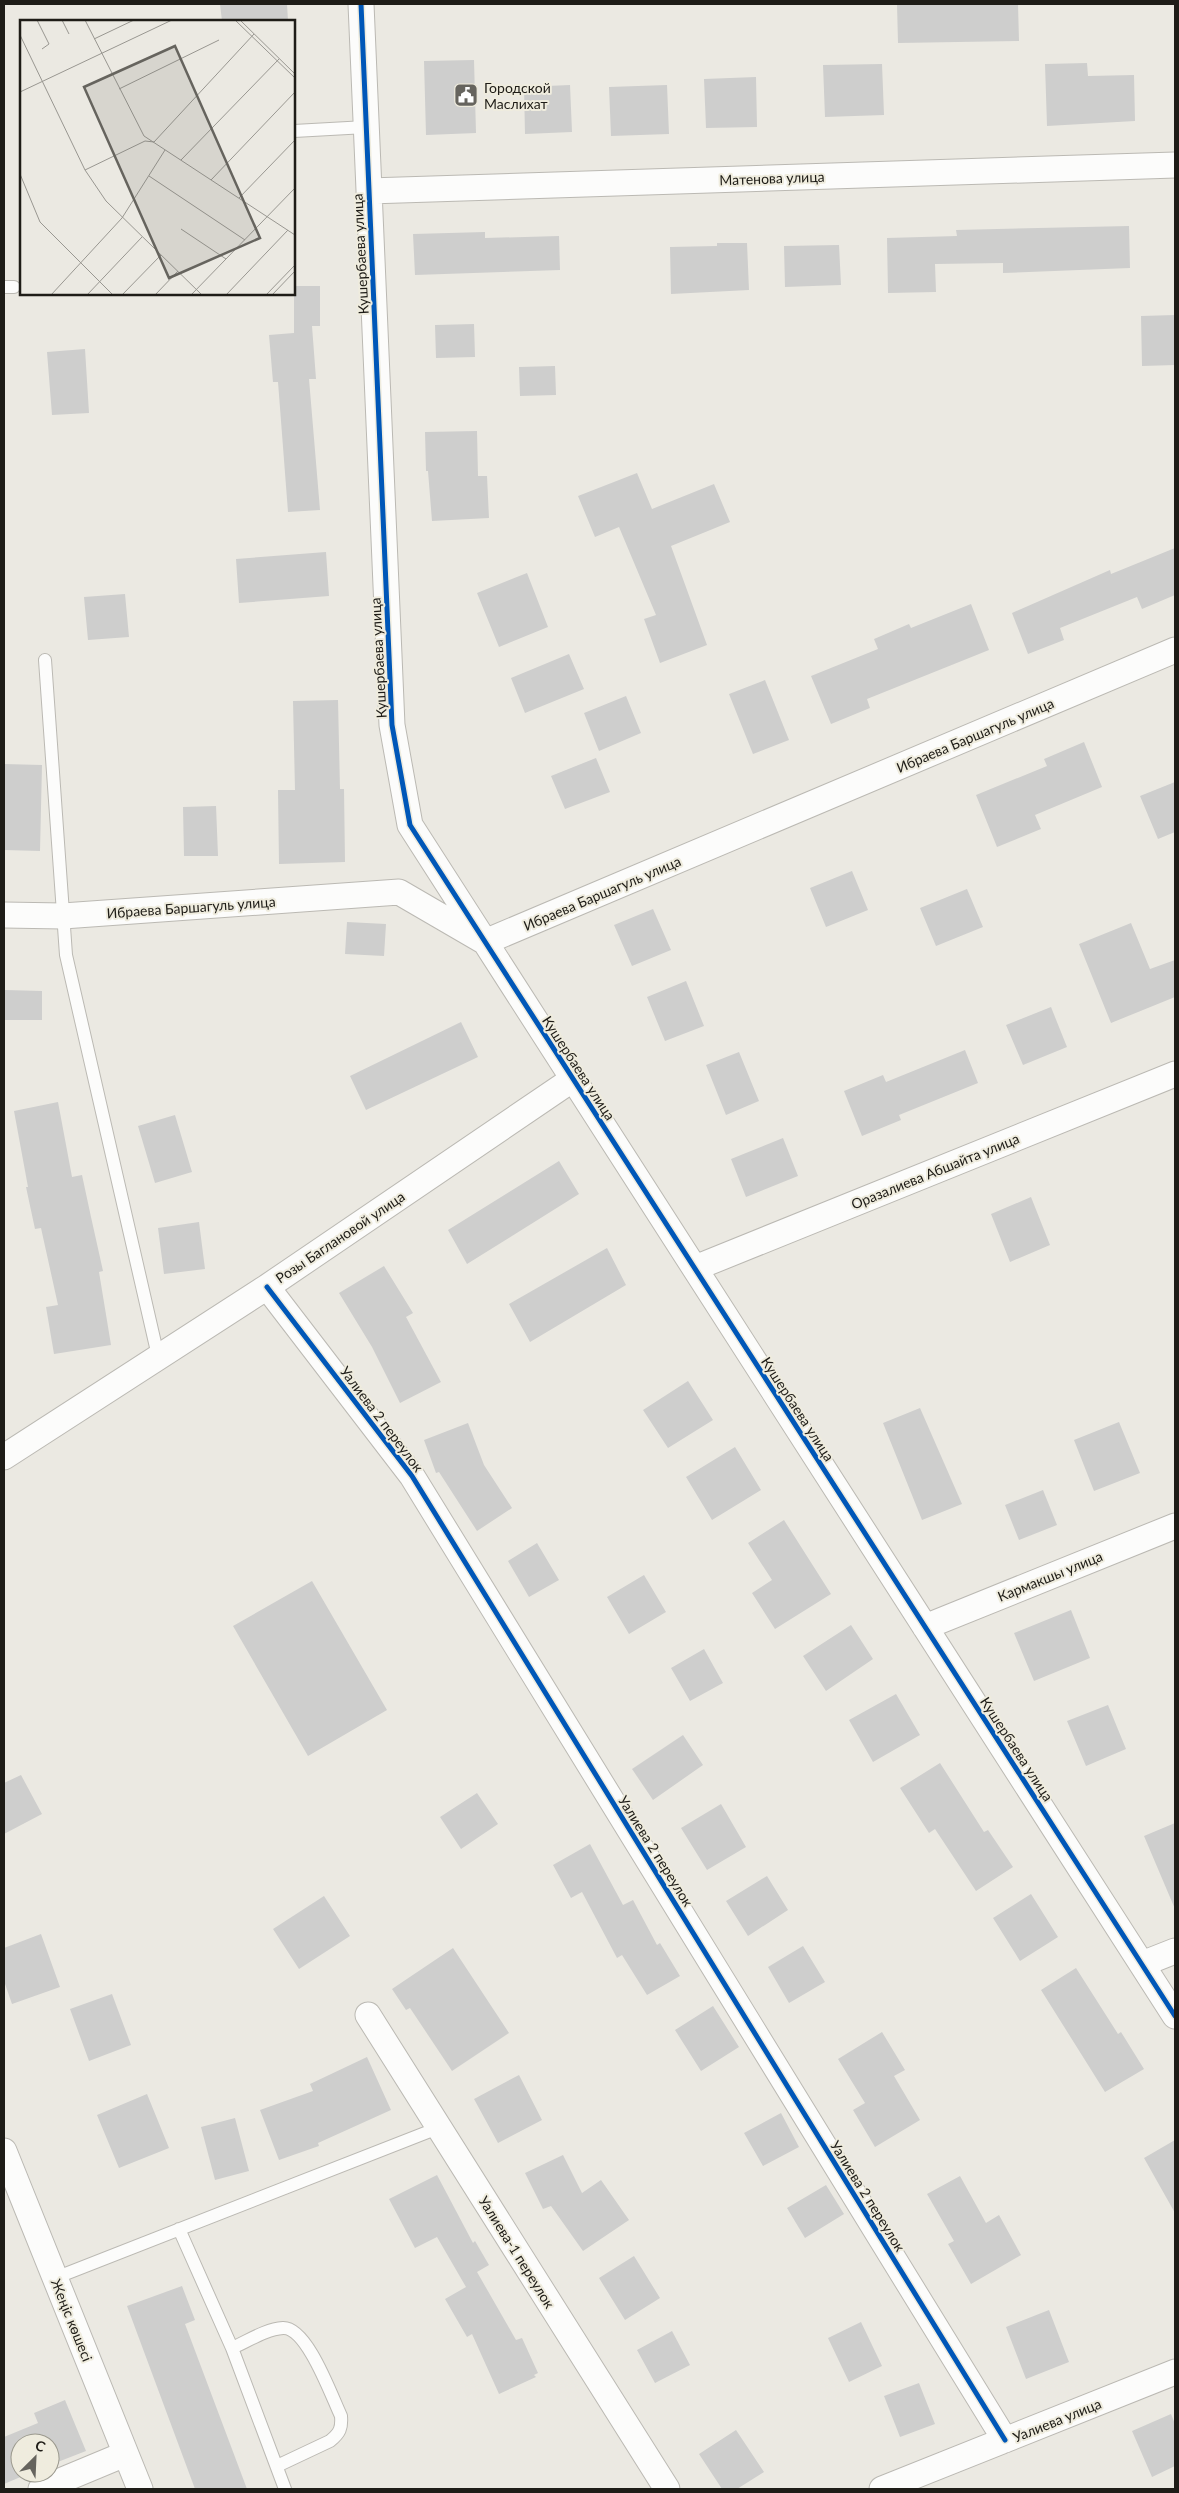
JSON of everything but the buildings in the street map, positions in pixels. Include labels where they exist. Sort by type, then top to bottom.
[{"type":"street","name":"Кушербаева улица","points":[[361,4],[392,726],[410,825],[1175,2016]]},
{"type":"street","name":"Матенова улица","points":[[369,191],[1175,166]]},
{"type":"street","name":"Ибраева Баршагуль улица","points":[[4,915],[63,916],[399,892],[485,942],[1175,650]]},
{"type":"street","name":"Оразалиева Абшайта улица","points":[[695,1268],[1175,1074]]},
{"type":"street","name":"Розы Баглановой улица","points":[[4,1457],[267,1287],[574,1079]]},
{"type":"street","name":"Уалиева 2 переулок","points":[[267,1287],[412,1476],[1005,2440]]},
{"type":"street","name":"Кармакшы улица","points":[[925,1627],[1175,1526]]},
{"type":"street","points":[[1142,1964],[1175,1951]]},
{"type":"street","name":"Уалиева-1 переулок","points":[[368,2015],[666,2489]]},
{"type":"street","name":"Жеңіс көшесі","points":[[4,2152],[13,2200],[55,2278],[140,2489]]},
{"type":"street","name":"Уалиева улица","points":[[882,2489],[1175,2372]]},
{"type":"street","points":[[41,2489],[126,2454]]},
{"type":"lane","points":[[295,131],[366,127]]},
{"type":"lane","points":[[45,660],[66,955],[158,1356]]},
{"type":"lane","points":[[55,2278],[438,2128]]},
{"type":"lane","points":[[179,2229],[232,2348],[285,2489]]},
{"type":"lane","points":[[232,2348],[274,2329],[286,2328],[296,2331],[305,2341],[341,2416],[342,2426],[338,2435],[330,2441],[277,2466]]},
{"type":"cycle path","points":[[361,4],[392,725],[410,825],[1175,2016]]},
{"type":"cycle path","points":[[267,1287],[412,1476],[1005,2440]]},
{"type":"place","name":"Городской Маслихат","points":[[466,95]]}]
